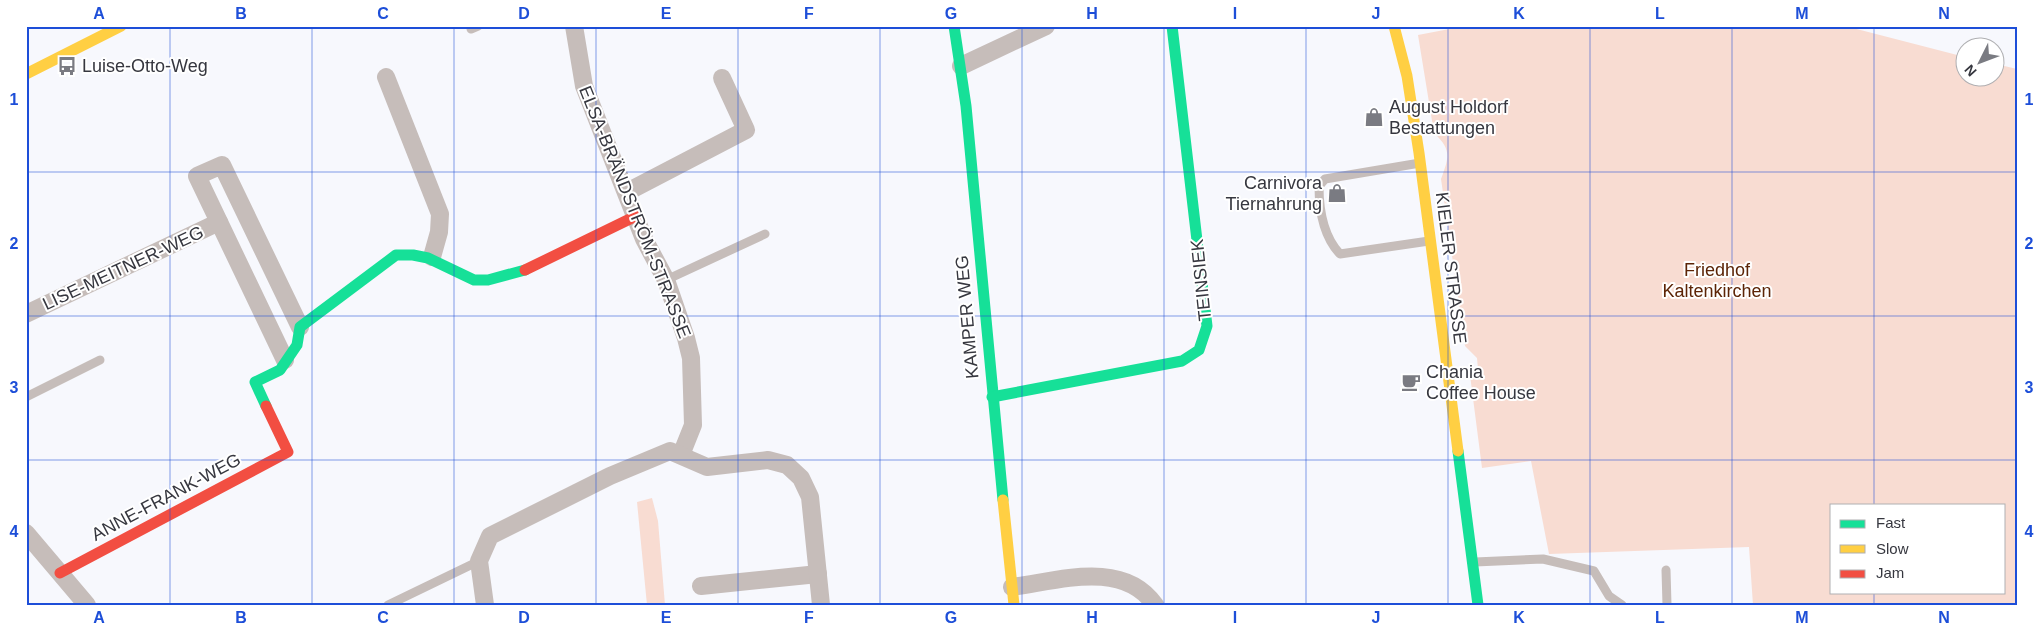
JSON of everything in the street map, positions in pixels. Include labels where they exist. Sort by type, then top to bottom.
[{"type":"street","points":[[26,74],[121,26]]},
{"type":"street","name":"ELSA-BRÄNDSTRÖM-STRASSE","points":[[574,26],[584,86],[644,239],[666,280],[691,358],[693,425],[681,455]]},
{"type":"street","name":"KAMPER WEG","points":[[954,26],[961,66],[1013,596]]},
{"type":"street","points":[[961,66],[1046,26]]},
{"type":"street","name":"TEINSIEK","points":[[992,397],[1182,361],[1198,350],[1207,326],[1172,26]]},
{"type":"street","name":"KIELER STRASSE","points":[[1394,26],[1407,76],[1420,163],[1478,605]]},
{"type":"street","points":[[386,77],[440,214],[439,232],[432,257]]},
{"type":"street","points":[[626,192],[746,130],[722,78]]},
{"type":"street","points":[[222,165],[300,327],[297,345],[285,360],[197,176],[222,165]]},
{"type":"street","points":[[300,327],[396,255],[413,253],[432,257],[474,281],[494,282],[522,271],[636,216]]},
{"type":"street","name":"LISE-MEITNER-WEG","points":[[26,314],[219,222]]},
{"type":"street","name":"ANNE-FRANK-WEG","points":[[60,574],[288,452],[255,382],[280,370],[285,360]]},
{"type":"street","points":[[485,605],[479,561],[490,536],[639,462],[670,451],[707,467],[768,460],[787,465],[801,478],[810,498],[821,605]]},
{"type":"street","points":[[26,533],[87,605]]},
{"type":"street","points":[[701,586],[818,574]]},
{"type":"street","points":[[1013,596],[1109,576],[1131,583],[1155,605]]},
{"type":"lane","points":[[1420,163],[1325,179],[1318,186],[1319,210],[1331,245],[1340,254],[1430,241]]},
{"type":"lane","points":[[666,280],[765,234]]},
{"type":"lane","points":[[26,397],[100,360]]},
{"type":"lane","points":[[1472,562],[1543,559],[1594,572],[1609,596],[1622,605]]},
{"type":"lane","points":[[388,605],[479,561]]},
{"type":"lane","points":[[1666,570],[1667,605]]},
{"type":"green space","name":"Friedhof Kaltenkirchen","points":[[1465,26],[1845,26],[1956,55],[1956,88],[2006,88],[2006,66],[2017,69],[2017,605],[1753,605],[1749,547],[1549,554],[1531,461],[1482,468],[1470,375],[1478,369],[1477,358],[1465,346],[1441,179],[1446,165],[1447,154],[1444,144],[1434,133],[1418,35]]},
{"type":"green space","points":[[652,498],[658,521],[665,605],[647,605],[637,502]]},
{"type":"traffic: fast","points":[[954,26],[966,106],[1003,500]]},
{"type":"traffic: fast","points":[[992,397],[1182,361],[1199,350],[1207,326],[1172,26]]},
{"type":"traffic: fast","points":[[266,406],[255,382],[280,370],[297,345],[300,327],[396,255],[413,255],[428,258],[474,280],[488,280],[525,270]]},
{"type":"traffic: fast","points":[[1458,451],[1478,605]]},
{"type":"traffic: slow","points":[[26,74],[121,26]]},
{"type":"traffic: slow","points":[[1394,26],[1407,76],[1419,153],[1458,451]]},
{"type":"traffic: slow","points":[[1003,500],[1014,605]]},
{"type":"traffic: jam","points":[[525,270],[636,216]]},
{"type":"traffic: jam","points":[[60,573],[288,452],[266,406]]},
{"type":"place","name":"Luise-Otto-Weg","points":[[67,66]]},
{"type":"place","name":"August Holdorf Bestattungen","points":[[1374,117]]},
{"type":"place","name":"Carnivora Tiernahrung","points":[[1337,193]]},
{"type":"place","name":"Chania Coffee House","points":[[1411,382]]}]
